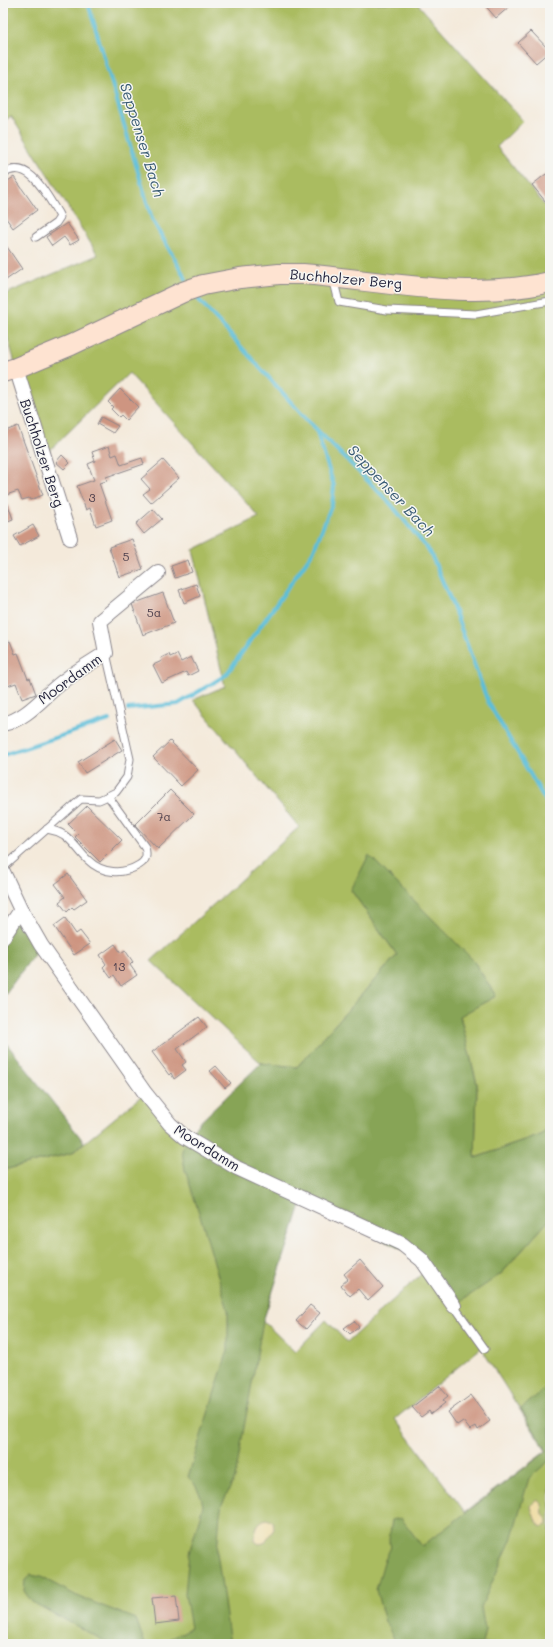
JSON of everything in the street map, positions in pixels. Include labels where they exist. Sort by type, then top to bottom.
[{"type":"main road","name":"Buchholzer Berg","points":[[9,370],[71,345],[183,292],[203,285],[240,278],[279,274],[303,274],[451,290],[515,288],[550,282]]},
{"type":"street","name":"Buchholzer Berg","points":[[9,370],[70,538]]},
{"type":"street","name":"Moordamm","points":[[3,724],[11,722],[21,716],[64,680],[106,653],[100,622],[158,573]]},
{"type":"street","name":"Moordamm","points":[[3,872],[21,910],[50,958],[145,1093],[170,1124],[185,1137],[237,1168],[402,1244],[422,1260],[454,1306]]},
{"type":"street","points":[[3,937],[21,910]]},
{"type":"lane","points":[[3,174],[13,169],[18,169],[32,175],[58,213],[60,218],[56,223],[36,237]]},
{"type":"lane","points":[[332,276],[339,302],[387,310],[476,314],[550,300]]},
{"type":"lane","points":[[3,868],[81,799],[99,800],[108,796],[116,792],[127,777],[130,759],[106,653]]},
{"type":"lane","points":[[47,829],[64,835],[88,861],[97,867],[112,872],[131,870],[146,860],[147,854],[145,847],[108,796]]},
{"type":"lane","points":[[454,1306],[485,1349]]},
{"type":"green space","points":[[3,3],[417,3],[523,121],[497,147],[550,212],[550,1125],[541,1135],[475,1158],[477,1084],[460,1015],[496,996],[351,890],[397,955],[297,1067],[261,1063],[151,961],[299,827],[193,700],[225,686],[193,550],[259,517],[129,373],[43,457],[3,322],[3,295],[98,255],[11,116],[3,122]]},
{"type":"green space","points":[[369,855],[473,960],[496,996],[460,1016],[477,1084],[475,1158],[541,1135],[550,1125],[550,1219],[501,1274],[454,1306],[422,1260],[303,1199],[263,1321],[235,1478],[222,1504],[220,1514],[217,1552],[230,1644],[159,1644],[191,1628],[185,1594],[189,1553],[203,1506],[201,1496],[194,1483],[188,1477],[228,1350],[228,1310],[185,1170],[182,1151],[185,1137],[261,1063],[297,1067],[397,955],[351,890]]},
{"type":"green space","points":[[21,910],[41,945],[3,997],[3,937]]},
{"type":"green space","points":[[3,1039],[84,1142],[72,1153],[3,1170]]},
{"type":"green space","points":[[145,1093],[170,1124],[303,1199],[263,1321],[295,1352],[326,1320],[347,1342],[428,1268],[501,1274],[550,1219],[550,1644],[3,1644],[3,1170],[72,1153]],"holes":[[[481,1348],[546,1451],[465,1512],[395,1419]]]},
{"type":"green space","points":[[550,1384],[550,1460],[529,1478],[511,1540],[481,1607],[485,1630],[482,1644],[397,1644],[385,1622],[376,1590],[384,1562],[391,1547],[389,1540],[392,1520],[401,1518],[422,1546],[547,1451],[521,1409]]},
{"type":"green space","points":[[31,1575],[41,1577],[77,1596],[136,1619],[145,1644],[110,1644],[32,1602],[24,1591],[25,1580]]},
{"type":"sand","points":[[537,1500],[542,1504],[543,1514],[548,1521],[547,1525],[541,1527],[535,1519],[531,1507]]},
{"type":"sand","points":[[267,1519],[273,1522],[274,1529],[264,1543],[259,1544],[255,1541],[257,1527],[260,1522]]},
{"type":"building","points":[[483,3],[505,3],[509,7],[496,18]]},
{"type":"building","points":[[531,31],[550,51],[536,63],[518,43]]},
{"type":"building","points":[[546,174],[550,179],[550,199],[546,202],[532,185]]},
{"type":"building","points":[[14,177],[37,210],[13,228],[3,214],[3,184]]},
{"type":"building","points":[[67,223],[79,240],[70,245],[64,237],[52,246],[46,237]]},
{"type":"building","points":[[3,241],[22,269],[3,282]]},
{"type":"building","points":[[120,389],[138,407],[126,420],[121,415],[119,417],[111,409],[113,407],[108,402]]},
{"type":"building","points":[[101,417],[118,426],[113,433],[97,424]]},
{"type":"building","points":[[18,426],[43,495],[30,500],[29,498],[22,500],[18,491],[6,495],[3,486],[3,432]]},
{"type":"building","points":[[109,446],[112,456],[117,454],[121,465],[142,458],[144,464],[106,477],[107,481],[99,483],[112,520],[96,526],[90,508],[86,510],[77,486],[94,480],[88,464],[95,461],[92,452]]},
{"type":"building","points":[[62,455],[70,463],[64,469],[56,462]]},
{"type":"building","points":[[163,460],[179,478],[151,503],[143,494],[150,489],[141,479]]},
{"type":"building","points":[[8,505],[13,519],[3,523],[3,507]]},
{"type":"building","points":[[153,509],[162,519],[144,534],[136,524]]},
{"type":"building","points":[[33,525],[39,536],[20,546],[14,536]]},
{"type":"building","points":[[132,539],[143,569],[119,577],[109,547]]},
{"type":"building","points":[[188,560],[192,572],[175,578],[171,566]]},
{"type":"building","points":[[196,584],[200,596],[184,603],[179,590]]},
{"type":"building","points":[[163,593],[174,623],[143,635],[132,604]]},
{"type":"building","points":[[10,641],[15,654],[18,653],[28,679],[30,678],[36,694],[22,699],[16,683],[5,687],[3,683],[3,644]]},
{"type":"building","points":[[169,654],[170,657],[177,654],[181,662],[191,657],[198,671],[188,676],[186,672],[162,683],[153,665],[162,661],[161,658]]},
{"type":"building","points":[[115,739],[122,750],[85,773],[78,762]]},
{"type":"building","points":[[170,741],[198,770],[181,786],[153,757]]},
{"type":"building","points":[[170,790],[194,814],[158,849],[135,825]]},
{"type":"building","points":[[87,806],[122,840],[100,862],[75,837],[78,834],[68,824]]},
{"type":"building","points":[[68,874],[87,900],[74,909],[72,907],[67,912],[59,902],[65,897],[55,884]]},
{"type":"building","points":[[65,918],[76,934],[80,931],[90,944],[74,955],[54,926]]},
{"type":"building","points":[[115,944],[121,953],[125,950],[133,962],[130,965],[137,975],[121,986],[114,975],[111,978],[103,967],[106,964],[100,955]]},
{"type":"building","points":[[199,1017],[207,1027],[177,1049],[186,1062],[182,1065],[186,1070],[174,1079],[171,1073],[169,1075],[152,1052]]},
{"type":"building","points":[[216,1066],[231,1083],[225,1088],[210,1071]]},
{"type":"building","points":[[360,1260],[383,1287],[368,1301],[358,1289],[350,1296],[341,1285],[348,1279],[344,1274]]},
{"type":"building","points":[[310,1305],[320,1313],[306,1329],[296,1321]]},
{"type":"building","points":[[354,1321],[359,1327],[350,1334],[344,1328]]},
{"type":"building","points":[[439,1386],[448,1396],[443,1400],[445,1403],[431,1414],[429,1411],[421,1417],[412,1407]]},
{"type":"building","points":[[471,1395],[490,1421],[478,1430],[476,1426],[470,1430],[463,1421],[457,1425],[448,1412]]},
{"type":"building","points":[[176,1596],[179,1621],[155,1624],[152,1598]]},
{"type":"waterway","name":"Seppenser Bach","points":[[88,3],[152,219],[186,279]]},
{"type":"waterway","name":"Seppenser Bach","points":[[195,294],[307,420],[390,503],[430,552],[451,601],[488,702],[550,808]]},
{"type":"waterway","points":[[128,709],[178,704],[226,675],[313,552],[332,504],[334,486],[316,429]]},
{"type":"waterway","points":[[3,755],[109,720]]}]
